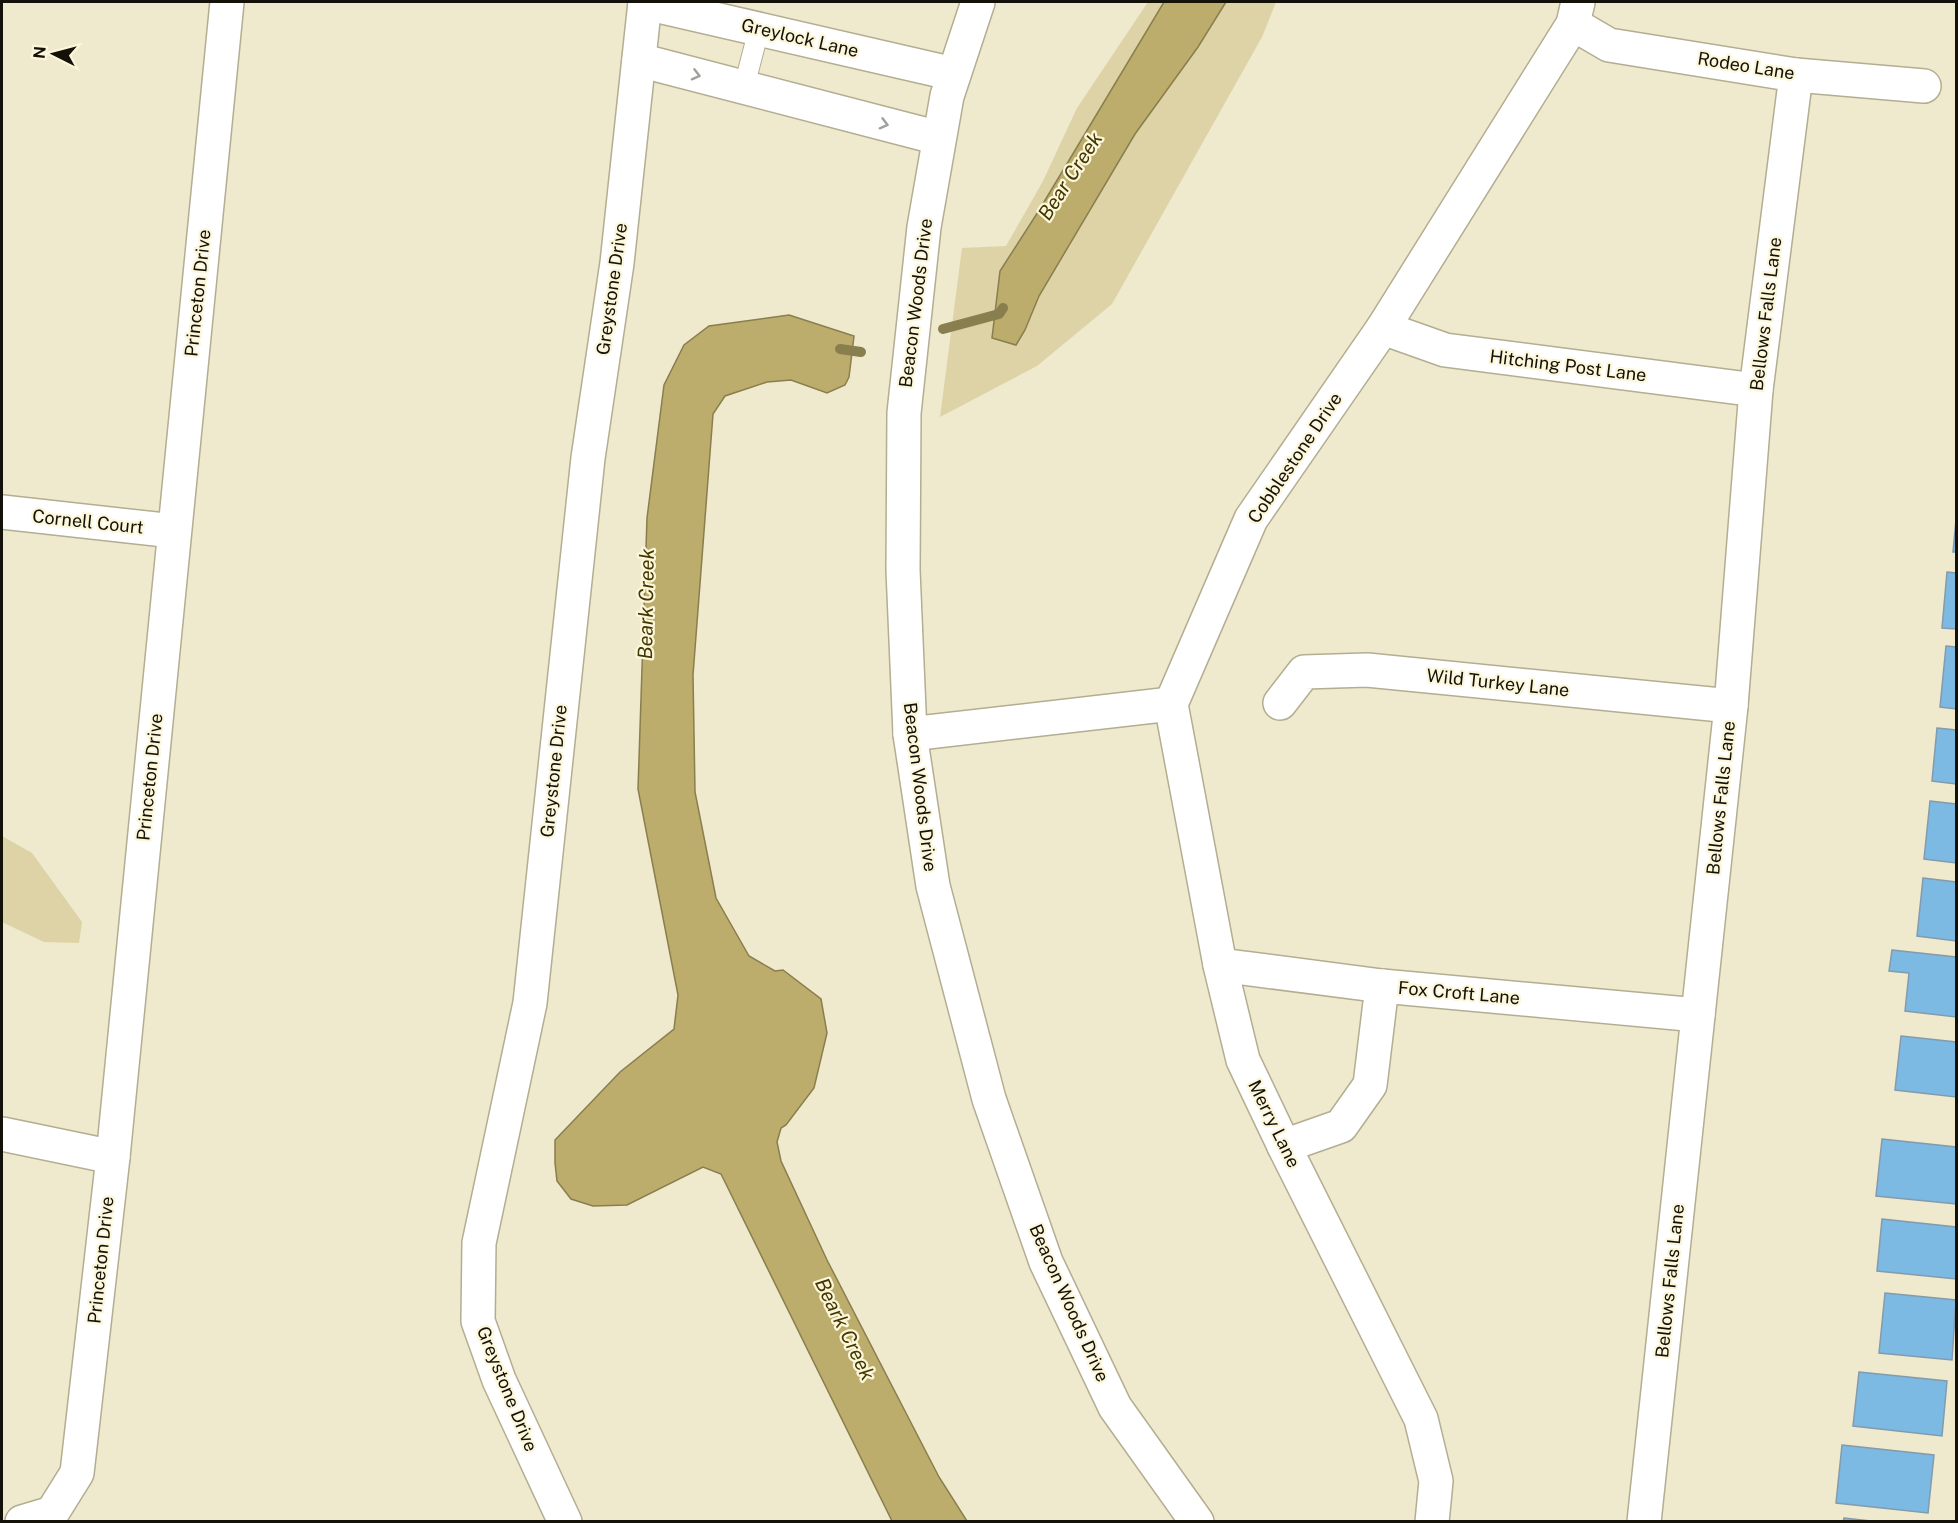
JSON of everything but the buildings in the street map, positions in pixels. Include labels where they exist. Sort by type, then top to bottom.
[{"type":"street","name":"Princeton Drive","points":[[22,1521],[52,1513],[77,1473],[112,1158],[227,2]]},
{"type":"street","name":"Greylock Lane","points":[[645,2],[748,19],[954,74]]},
{"type":"street","name":"Greystone Drive","points":[[565,1521],[499,1380],[478,1321],[479,1243],[530,1003],[588,458],[617,263],[645,2]]},
{"type":"street","name":"Beacon Woods Drive","points":[[978,2],[947,96],[939,138],[924,227],[904,413],[903,570],[910,734],[936,897],[988,1099],[1046,1262],[1115,1407],[1197,1521]]},
{"type":"street","name":"Rodeo Lane","points":[[1576,13],[1609,45],[1796,75],[1924,86]]},
{"type":"street","name":"Cobblestone Drive","points":[[1171,704],[1251,519],[1383,328],[1576,13]]},
{"type":"street","points":[[639,60],[939,138]]},
{"type":"street","name":"Bellows Falls Lane","points":[[1644,1521],[1731,706],[1756,390],[1796,75]]},
{"type":"street","name":"Hitching Post Lane","points":[[1383,328],[1445,350],[1756,390]]},
{"type":"street","name":"Cornell Court","points":[[2,512],[174,531]]},
{"type":"street","name":"Wild Turkey Lane","points":[[1280,703],[1304,672],[1367,670],[1731,706]]},
{"type":"street","points":[[910,734],[1171,704]]},
{"type":"street","name":"Merry Lane","points":[[1171,704],[1220,965],[1243,1060],[1421,1419],[1436,1481],[1432,1521]]},
{"type":"street","name":"Fox Croft Lane","points":[[1220,965],[1382,986],[1698,1015]]},
{"type":"street","points":[[1284,1146],[1341,1126],[1370,1085],[1382,986]]},
{"type":"street","points":[[2,1134],[112,1158]]},
{"type":"lane","points":[[744,87],[748,19]]},
{"type":"shaded area","points":[[1148,2],[1276,2],[1262,37],[1112,304],[1037,366],[940,417],[962,248],[1006,246],[1043,181],[1077,108]]},
{"type":"shaded area","points":[[2,836],[32,853],[82,922],[79,943],[44,942],[2,922]]},
{"type":"water","points":[[1164,2],[1226,2],[1198,47],[1135,134],[1039,296],[1016,345],[992,338],[1000,271]]},
{"type":"water","points":[[789,315],[854,336],[849,377],[845,385],[827,393],[791,380],[767,382],[725,396],[713,414],[693,675],[695,792],[716,898],[749,956],[775,971],[783,970],[821,999],[827,1033],[814,1088],[786,1125],[781,1128],[777,1142],[781,1161],[827,1260],[939,1477],[967,1521],[892,1521],[721,1174],[703,1167],[627,1205],[593,1206],[571,1199],[557,1181],[555,1140],[620,1072],[674,1029],[678,995],[638,789],[647,518],[664,385],[684,345],[709,326]]},
{"type":"waterway","name":"Bear Creek","points":[[943,329],[999,314],[1003,308]]},
{"type":"waterway","name":"Beark Creek","points":[[840,349],[861,352]]}]
